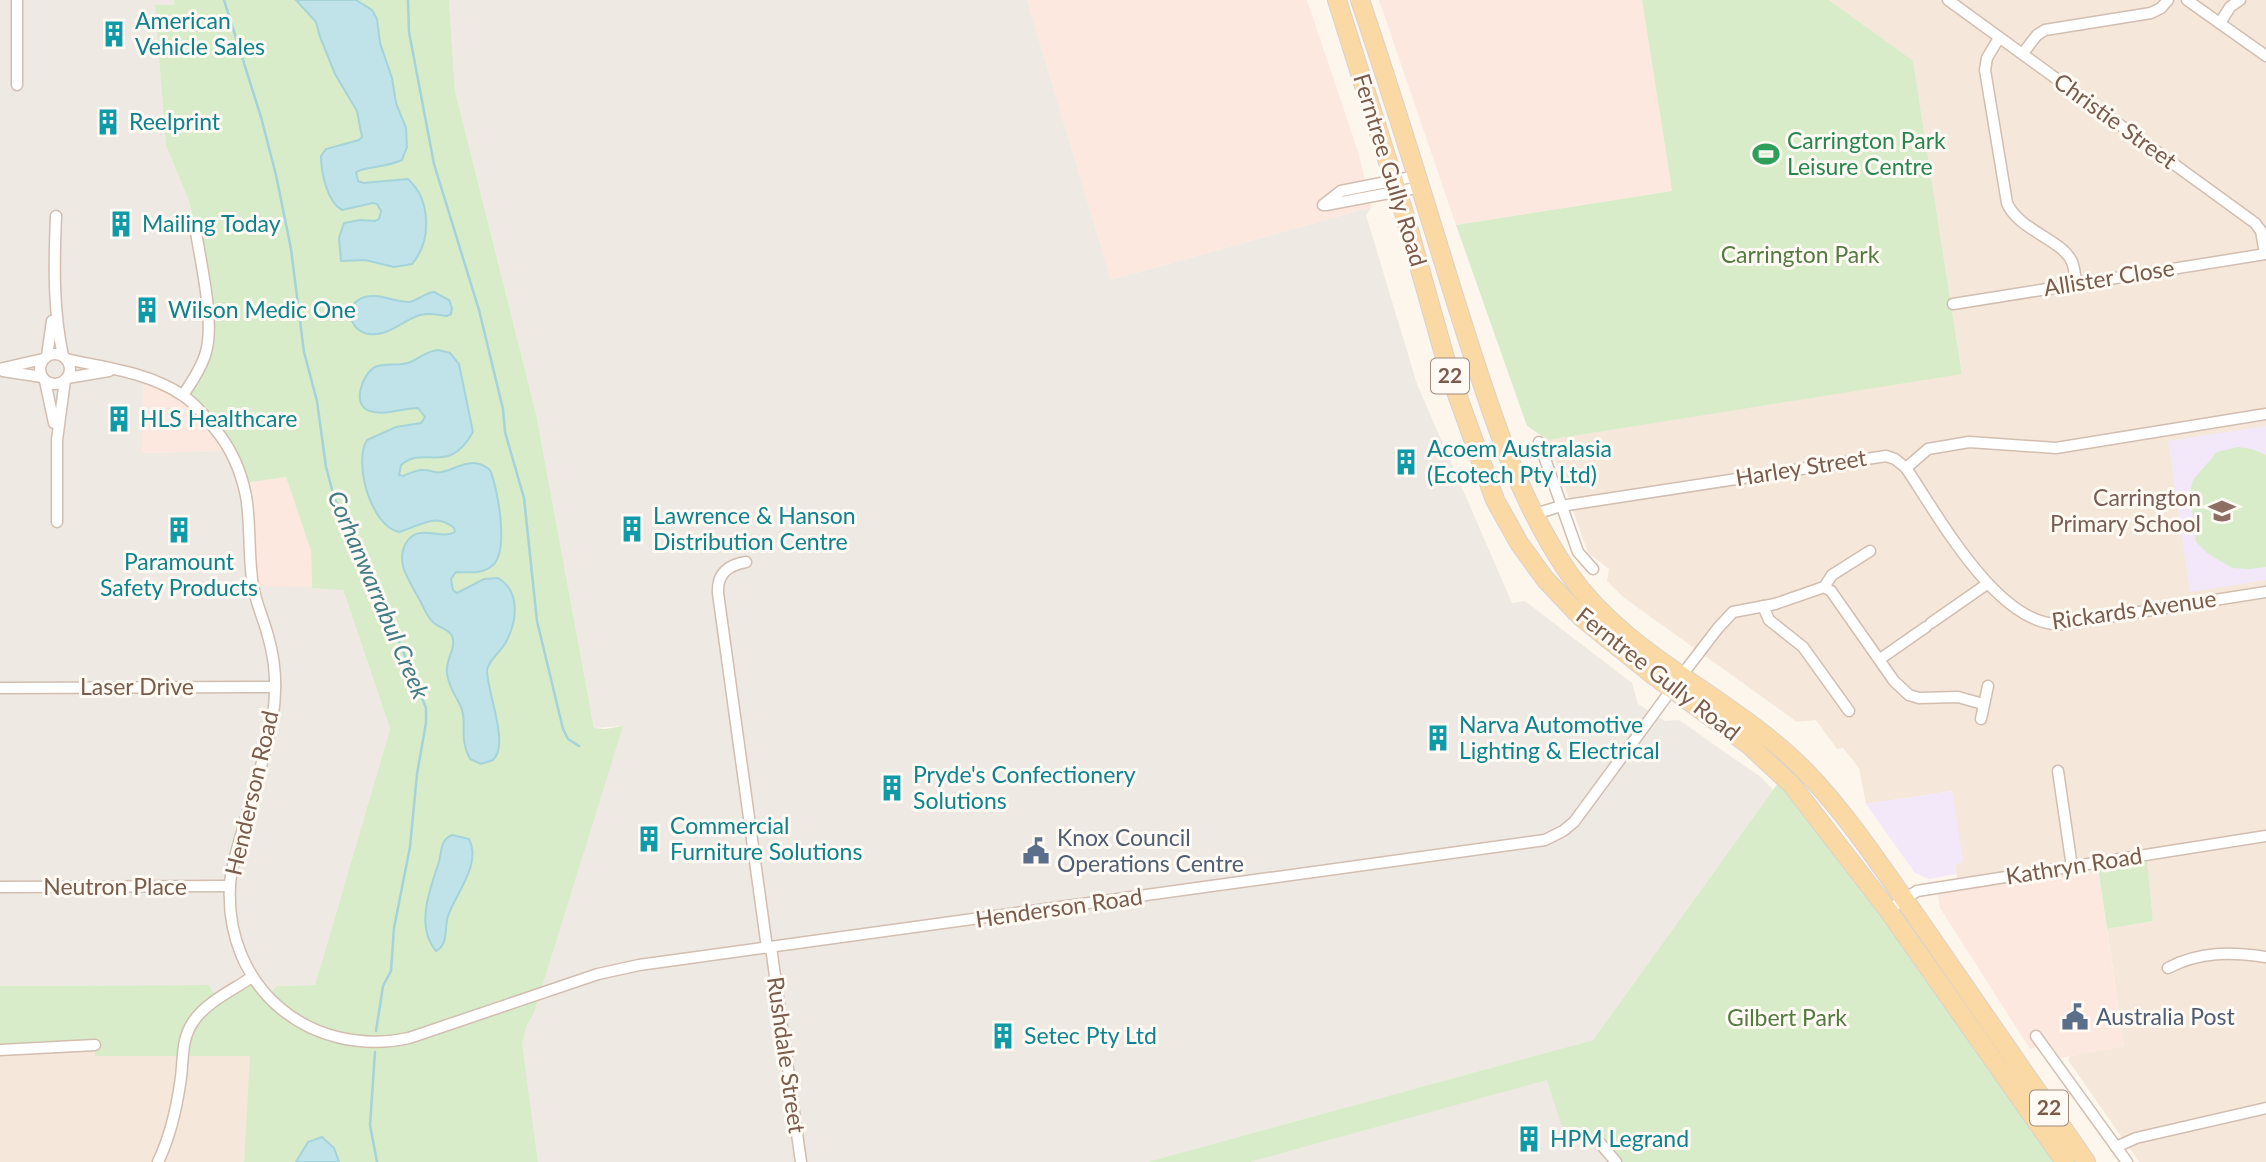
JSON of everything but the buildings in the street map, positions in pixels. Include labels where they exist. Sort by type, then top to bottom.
[{"type":"main road","name":"Ferntree Gully Road","points":[[1337,0],[1449,372],[1479,459],[1507,523],[1538,571],[1581,617],[1677,682],[1752,724],[1803,769],[1857,834],[1904,898],[2087,1162]]},
{"type":"main road","name":"Ferntree Gully Road","points":[[1360,0],[1487,399],[1535,514],[1552,546],[1587,596],[1677,682],[1780,773],[1823,823],[1888,910],[2065,1162]]},
{"type":"main road","points":[[1507,523],[1535,514]]},
{"type":"main road","points":[[1993,1060],[2008,1049]]},
{"type":"street","points":[[17,0],[17,85]]},
{"type":"street","name":"Christie Street","points":[[1948,0],[2256,224],[2262,233],[2265,254]]},
{"type":"street","points":[[2023,53],[2037,35],[2045,30],[2151,13],[2161,8],[2168,0]]},
{"type":"street","points":[[2187,0],[2266,56]]},
{"type":"street","points":[[2220,23],[2231,5],[2240,0]]},
{"type":"street","points":[[1999,37],[1987,58],[1985,70],[2007,203],[2022,222],[2068,256],[2072,262],[2076,284]]},
{"type":"street","points":[[1395,186],[1323,205],[1341,191],[1419,182]]},
{"type":"street","points":[[56,216],[55,297],[58,333],[69,371],[57,440],[57,522]]},
{"type":"street","points":[[183,396],[202,364],[208,341],[207,309],[195,226]]},
{"type":"street","name":"Allister Close","points":[[1953,303],[2265,254]]},
{"type":"street","points":[[55,297],[45,357],[40,368],[57,440]]},
{"type":"street","points":[[0,370],[54,354],[64,358]]},
{"type":"street","name":"Henderson Road","points":[[64,358],[118,370],[164,385],[183,396],[220,435],[231,451],[241,476],[248,514],[253,587],[270,642],[275,687],[272,723],[235,858],[230,886],[232,924],[242,959],[252,977],[292,1019],[324,1034],[357,1042],[393,1042],[616,970],[1545,840],[1574,822],[1729,615],[1737,610],[1763,606],[1824,587]]},
{"type":"street","points":[[0,370],[44,379],[54,384],[66,379]]},
{"type":"street","name":"Henderson Road","points":[[66,379],[118,370]]},
{"type":"street","points":[[1906,468],[1928,449],[1948,445],[1979,441],[2040,449],[2056,448],[2266,414]]},
{"type":"street","points":[[1539,442],[1578,552],[1593,569]]},
{"type":"street","name":"Harley Street","points":[[1535,514],[1561,506],[1879,456],[1891,457],[1906,468]]},
{"type":"street","name":"Rickards Avenue","points":[[1906,468],[1987,584],[2039,622],[2050,625],[2266,592]]},
{"type":"street","points":[[1870,551],[1832,575],[1824,587],[1831,591],[1899,687],[1909,695],[1925,698],[1958,696],[1983,704]]},
{"type":"street","name":"Rushdale Street","points":[[746,562],[732,565],[723,573],[718,581],[718,593],[801,1162]]},
{"type":"street","points":[[1880,659],[1987,584]]},
{"type":"street","points":[[1763,606],[1769,620],[1803,647],[1849,711]]},
{"type":"street","points":[[1981,719],[1988,686]]},
{"type":"street","name":"Laser Drive","points":[[0,688],[275,687]]},
{"type":"street","points":[[2058,771],[2072,867]]},
{"type":"street","name":"Kathryn Road","points":[[1888,910],[1917,891],[2266,836]]},
{"type":"street","name":"Neutron Place","points":[[0,887],[230,886]]},
{"type":"street","points":[[2168,968],[2189,958],[2227,953],[2266,957]]},
{"type":"street","points":[[158,1162],[167,1143],[175,1114],[183,1045],[191,1024],[207,1007],[252,977]]},
{"type":"street","points":[[2036,1036],[2127,1162]]},
{"type":"street","points":[[0,1050],[95,1045]]},
{"type":"street","points":[[2116,1147],[2136,1138],[2266,1108]]},
{"type":"street","points":[[1600,1143],[1616,1162]]},
{"type":"shaded area","points":[[0,0],[174,0],[175,5],[156,5],[166,146],[189,201],[195,226],[208,341],[183,395],[143,378],[142,453],[231,451],[241,476],[253,586],[342,588],[390,729],[315,985],[277,986],[267,996],[217,1000],[209,985],[0,986]]},
{"type":"shaded area","points":[[449,0],[1027,0],[1111,280],[1372,207],[1366,215],[1417,384],[1512,603],[1525,601],[1632,683],[1638,704],[1665,721],[1679,720],[1762,778],[1773,790],[1593,1040],[1147,1162],[538,1162],[521,1044],[525,1028],[534,1013],[622,726],[594,728],[536,413],[455,91]]},
{"type":"shaded area","points":[[1027,0],[1307,0],[1358,152],[1372,207],[1111,280]]},
{"type":"shaded area","points":[[1379,0],[1642,0],[1672,191],[1456,225]]},
{"type":"shaded area","points":[[1829,0],[2266,0],[2266,1162],[2139,1162],[2068,1060],[2070,1056],[2124,1046],[2107,929],[2153,921],[2146,855],[1958,885],[1952,791],[1866,804],[1859,768],[1843,748],[1837,749],[1816,720],[1797,722],[1623,597],[1607,581],[1609,569],[1588,553],[1548,440],[1962,373],[1913,62]]},
{"type":"shaded area","points":[[143,377],[183,395],[231,451],[142,453]]},
{"type":"shaded area","name":"Carrington Primary School","points":[[2266,426],[2266,580],[2190,592],[2168,441]]},
{"type":"shaded area","points":[[286,476],[311,551],[312,588],[253,587],[243,483]]},
{"type":"shaded area","points":[[1952,791],[1963,860],[1955,865],[1956,874],[1929,879],[1915,873],[1866,804]]},
{"type":"shaded area","points":[[2097,863],[2124,1046],[2060,1058],[2048,1042],[2030,1049],[1940,908],[1937,888]]},
{"type":"shaded area","points":[[95,1045],[95,1056],[251,1056],[244,1162],[0,1162],[0,1050]]},
{"type":"shaded area","points":[[1548,1079],[1563,1131],[1600,1143],[1616,1162],[1250,1162]]},
{"type":"green space","points":[[174,0],[449,0],[455,91],[536,413],[594,728],[623,726],[522,1044],[538,1162],[244,1162],[250,1056],[95,1056],[95,1045],[0,1050],[0,986],[209,985],[217,1000],[252,977],[267,996],[277,986],[315,985],[390,729],[343,590],[312,588],[311,551],[286,477],[243,483],[231,451],[183,395],[208,341],[195,226],[189,201],[166,146],[155,5],[174,5]]},
{"type":"green space","name":"Carrington Park","points":[[1642,0],[1829,0],[1913,61],[1962,374],[1548,440],[1527,426],[1456,225],[1672,191]]},
{"type":"green space","points":[[2238,447],[2266,455],[2266,567],[2232,568],[2207,553],[2196,542],[2190,492],[2193,480],[2217,452]]},
{"type":"green space","name":"Gilbert Park","points":[[1783,776],[2065,1162],[1616,1162],[1600,1143],[1563,1131],[1547,1080],[1250,1162],[1147,1162],[1593,1040]]},
{"type":"green space","points":[[2147,860],[2153,921],[2107,929],[2098,868]]},
{"type":"water","points":[[296,0],[356,0],[372,10],[377,19],[380,43],[392,78],[396,103],[406,128],[407,147],[402,160],[356,172],[358,181],[363,183],[408,179],[416,188],[425,209],[426,233],[419,255],[412,264],[394,267],[365,260],[341,261],[339,238],[344,223],[375,221],[379,219],[381,211],[377,204],[373,203],[342,210],[329,194],[321,156],[326,149],[362,137],[357,111],[335,74],[316,22]]},
{"type":"water","points":[[434,292],[449,300],[451,314],[420,315],[389,331],[376,334],[362,332],[353,323],[353,305],[365,297],[376,296],[409,302]]},
{"type":"water","points":[[438,350],[450,353],[459,364],[473,432],[455,453],[446,457],[410,459],[401,465],[399,475],[422,470],[440,472],[478,463],[490,470],[493,479],[499,504],[501,533],[498,557],[493,565],[484,570],[456,572],[451,579],[453,590],[457,593],[484,579],[498,578],[514,599],[510,634],[487,670],[499,731],[498,752],[493,760],[481,764],[470,759],[466,751],[463,713],[448,678],[452,636],[429,617],[407,577],[402,557],[411,537],[423,533],[449,534],[455,532],[454,528],[440,521],[399,532],[389,527],[380,518],[367,492],[362,463],[367,440],[396,427],[421,423],[425,417],[418,408],[382,413],[364,408],[360,390],[366,376],[375,367],[408,363]]},
{"type":"water","points":[[452,835],[469,839],[472,858],[466,878],[448,916],[443,944],[436,951],[426,930],[426,907],[442,846]]},
{"type":"water","points":[[322,1137],[334,1148],[339,1162],[296,1162],[308,1142]]},
{"type":"waterway","name":"Corhanwarrabul Creek","points":[[224,0],[261,117],[276,175],[291,249],[304,352],[317,401],[326,467],[333,493],[342,520],[375,582],[426,708],[410,847],[394,928],[391,971],[383,986],[376,1031]]},
{"type":"waterway","points":[[408,0],[409,32],[434,164],[479,310],[503,409],[505,432],[524,498],[537,621],[563,729],[568,739],[579,746]]},
{"type":"waterway","name":"Corhanwarrabul Creek","points":[[375,1052],[370,1125],[377,1162]]},
{"type":"place","name":"American Vehicle Sales","points":[[114,34]]},
{"type":"place","name":"Reelprint","points":[[108,122]]},
{"type":"place","name":"Carrington Park Leisure Centre","points":[[1766,154]]},
{"type":"place","name":"Mailing Today","points":[[121,224]]},
{"type":"place","name":"Wilson Medic One","points":[[147,310]]},
{"type":"place","name":"HLS Healthcare","points":[[119,419]]},
{"type":"place","name":"Acoem Australasia (Ecotech Pty Ltd)","points":[[1406,462]]},
{"type":"place","name":"Carrington Primary School","points":[[2222,511]]},
{"type":"place","name":"Lawrence & Hanson Distribution Centre","points":[[632,529]]},
{"type":"place","name":"Paramount Safety Products","points":[[179,530]]},
{"type":"place","name":"Narva Automotive Lighting & Electrical","points":[[1438,738]]},
{"type":"place","name":"Pryde's Confectionery Solutions","points":[[892,788]]},
{"type":"place","name":"Commercial Furniture Solutions","points":[[649,839]]},
{"type":"place","name":"Knox Council Operations Centre","points":[[1036,851]]},
{"type":"place","name":"Australia Post","points":[[2075,1017]]},
{"type":"place","name":"Setec Pty Ltd","points":[[1003,1036]]},
{"type":"place","name":"HPM Legrand","points":[[1529,1139]]}]
